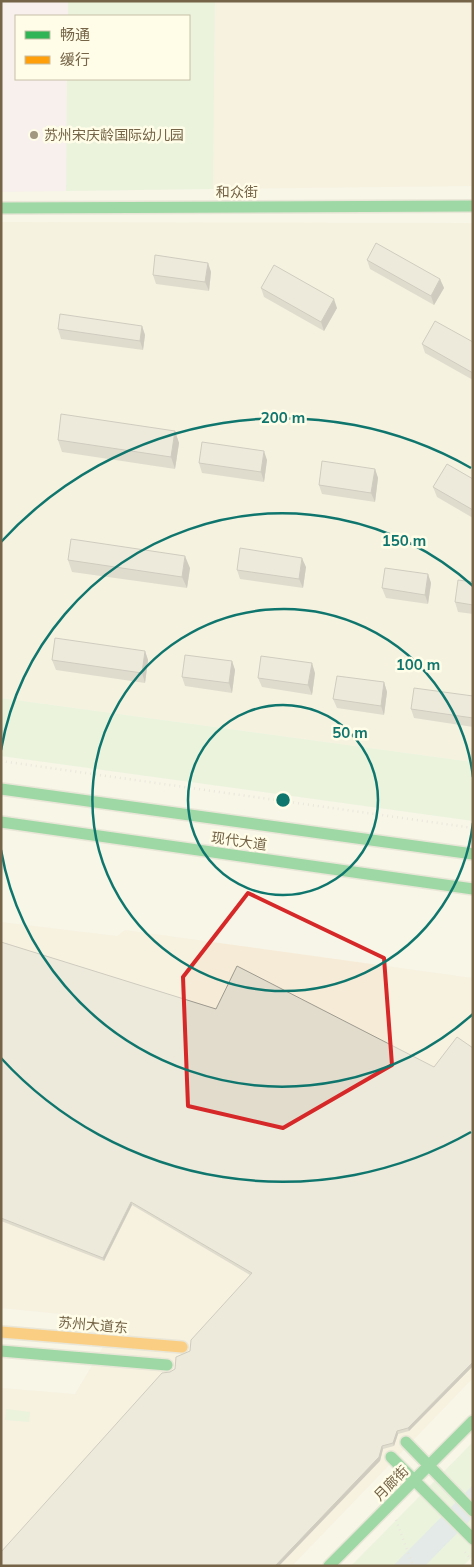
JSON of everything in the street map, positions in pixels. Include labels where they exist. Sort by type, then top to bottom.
[{"type":"main road","name":"和众街","points":[[1,208],[473,206]]},
{"type":"main road","name":"现代大道","points":[[1,789],[473,854]]},
{"type":"main road","name":"现代大道","points":[[1,822],[473,889]]},
{"type":"main road","name":"苏州大道东","points":[[1,1332],[182,1347]]},
{"type":"main road","points":[[1,1351],[167,1365]]},
{"type":"main road","name":"月廊街","points":[[330,1566],[473,1421]]},
{"type":"main road","points":[[406,1442],[473,1511]]},
{"type":"main road","points":[[391,1457],[472,1539]]},
{"type":"path","points":[[1,761],[473,828]]},
{"type":"path","points":[[394,1516],[413,1566]]},
{"type":"path","points":[[460,1548],[473,1562]]},
{"type":"highlighted area","points":[[248,893],[384,958],[392,1065],[283,1128],[188,1106],[183,977]]},
{"type":"shaded area","name":"苏州宋庆龄国际幼儿园","points":[[1,1],[68,1],[68,15],[15,15],[15,80],[67,80],[66,191],[1,192]]},
{"type":"shaded area","points":[[215,1],[473,1],[473,186],[213,189]]},
{"type":"shaded area","points":[[1,222],[473,223],[473,762],[1,698]]},
{"type":"shaded area","points":[[1,922],[117,936],[125,930],[473,978],[473,1378],[292,1566],[1,1566],[1,1388],[75,1394],[119,1320],[1,1308]]},
{"type":"green space","points":[[68,1],[215,1],[213,189],[66,191],[67,80],[190,80],[190,15],[68,15]]},
{"type":"green space","points":[[1,698],[473,762],[473,821],[1,756]]},
{"type":"green space","points":[[6,1409],[30,1412],[29,1422],[5,1420]]},
{"type":"green space","points":[[473,1442],[473,1556],[463,1566],[351,1566]]},
{"type":"water","points":[[473,1485],[473,1517],[425,1566],[393,1566]]},
{"type":"building","points":[[376,243],[440,279],[431,296],[367,260]]},
{"type":"building","points":[[155,255],[208,263],[205,282],[153,275]]},
{"type":"building","points":[[274,265],[334,299],[321,322],[261,288]]},
{"type":"building","points":[[60,314],[142,326],[140,341],[58,329]]},
{"type":"building","points":[[435,321],[473,342],[473,373],[422,344]]},
{"type":"building","points":[[61,414],[175,431],[171,457],[58,440]]},
{"type":"building","points":[[202,442],[264,451],[261,472],[199,463]]},
{"type":"building","points":[[322,461],[375,469],[371,493],[319,485]]},
{"type":"building","points":[[447,464],[473,479],[473,510],[433,487]]},
{"type":"building","points":[[71,539],[185,556],[182,577],[68,560]]},
{"type":"building","points":[[240,548],[302,558],[299,579],[237,570]]},
{"type":"building","points":[[385,568],[428,574],[425,595],[382,588]]},
{"type":"building","points":[[458,580],[473,582],[473,605],[455,602]]},
{"type":"building","points":[[55,638],[145,651],[142,673],[52,660]]},
{"type":"building","points":[[185,655],[232,661],[229,683],[182,677]]},
{"type":"building","points":[[261,656],[312,663],[308,685],[258,678]]},
{"type":"building","points":[[337,676],[384,682],[381,706],[333,699]]},
{"type":"building","points":[[414,688],[473,696],[473,718],[411,709]]},
{"type":"building","points":[[1,942],[216,1009],[237,966],[434,1067],[457,1037],[473,1048],[473,1362],[408,1428],[397,1431],[393,1443],[382,1446],[379,1457],[275,1566],[1,1566],[1,1552],[162,1373],[175,1369],[176,1357],[190,1351],[191,1340],[252,1273],[131,1202],[103,1258],[1,1218]]},
{"type":"traffic: fast","points":[[1,208],[473,206]]},
{"type":"traffic: fast","points":[[1,789],[473,854]]},
{"type":"traffic: fast","points":[[1,822],[473,889]]},
{"type":"traffic: fast","points":[[1,1351],[167,1365]]},
{"type":"traffic: fast","points":[[329,1566],[473,1421]]},
{"type":"traffic: fast","points":[[406,1442],[473,1511]]},
{"type":"traffic: fast","points":[[391,1457],[473,1539]]},
{"type":"traffic: slow","points":[[1,1332],[182,1347]]},
{"type":"place","name":"苏州宋庆龄国际幼儿园","points":[[34,135]]}]
